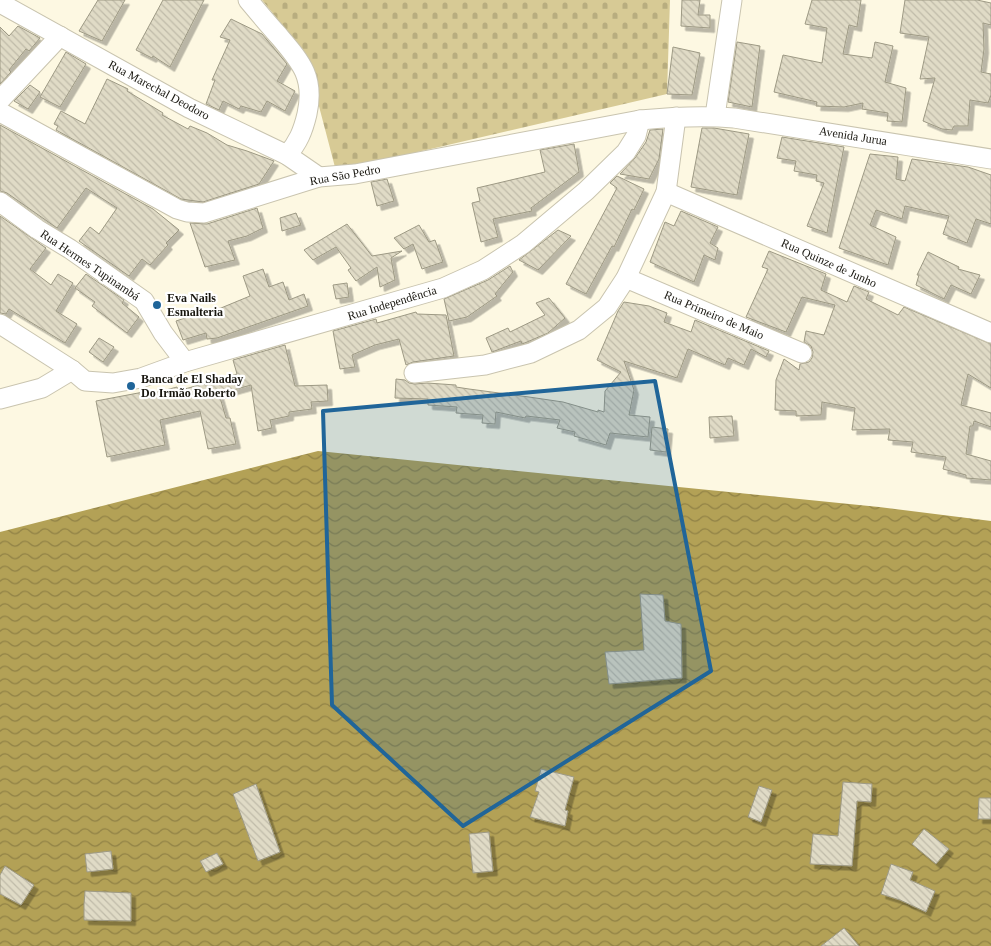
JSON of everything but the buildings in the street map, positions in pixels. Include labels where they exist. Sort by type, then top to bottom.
[{"type":"street","points":[[248,0],[296,56],[304,68],[308,82],[310,94],[306,120],[297,144],[287,155]]},
{"type":"street","points":[[715,116],[732,0]]},
{"type":"street","name":"Rua Marechal Deodoro","points":[[0,3],[189,108],[287,155],[318,177]]},
{"type":"street","points":[[0,100],[60,36]]},
{"type":"street","name":"Rua São Pedro","points":[[0,112],[177,209],[187,212],[204,213],[318,177],[363,172],[640,120],[715,116]]},
{"type":"street","name":"Avenida Jurua","points":[[715,116],[818,130],[991,159]]},
{"type":"street","points":[[414,373],[485,365],[531,353],[578,330],[607,307],[626,278],[666,192],[676,117]]},
{"type":"street","name":"Rua Independência","points":[[78,376],[112,383],[141,378],[185,362],[443,288],[483,270],[523,244],[586,191],[626,152],[636,136],[640,120]]},
{"type":"street","name":"Rua Quinze de Junho","points":[[666,192],[991,333]]},
{"type":"street","name":"Rua Hermes Tupinambá","points":[[0,202],[144,301],[163,334],[185,362]]},
{"type":"street","name":"Rua Primeiro de Maio","points":[[626,278],[802,353]]},
{"type":"street","points":[[0,324],[78,376]]},
{"type":"street","points":[[0,399],[78,376]]},
{"type":"highlighted area","points":[[655,381],[711,671],[463,826],[332,705],[323,411]]},
{"type":"green space","points":[[262,0],[670,0],[667,94],[336,171],[305,53]]},
{"type":"water","points":[[318,451],[879,507],[991,521],[991,946],[0,946],[0,532]]},
{"type":"place","name":"Eva Nails Esmalteria","points":[[157,305]]},
{"type":"place","name":"Banca de El Shaday Do Irmão Roberto","points":[[131,386]]}]
